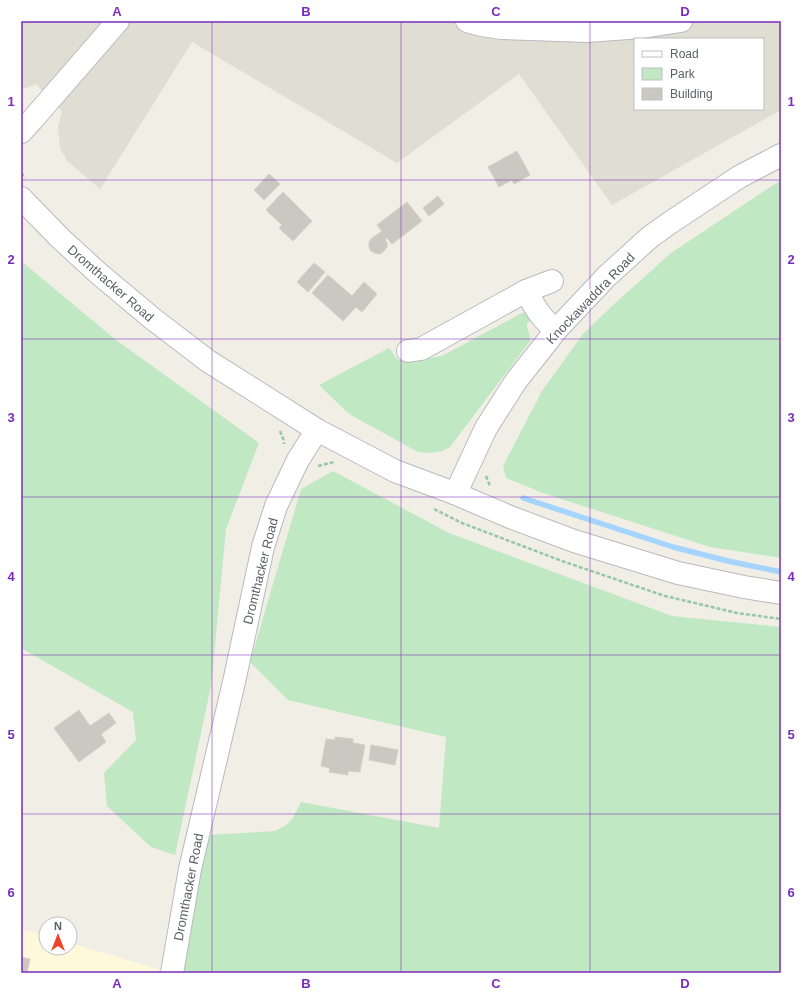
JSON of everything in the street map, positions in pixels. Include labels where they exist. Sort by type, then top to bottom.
[{"type":"street","points":[[21,132],[118,21]]},
{"type":"street","points":[[477,22],[502,28],[587,31],[642,27],[682,21]]},
{"type":"street","name":"Knockawaddra Road","points":[[454,493],[459,486],[486,428],[516,381],[557,329],[607,276],[650,237],[739,177],[781,155]]},
{"type":"street","name":"Dromthacker Road","points":[[21,198],[60,238],[98,273],[153,319],[208,361],[317,430],[298,460],[276,506],[263,547],[234,682],[190,869],[172,973]]},
{"type":"street","points":[[408,351],[421,349],[526,291],[552,280]]},
{"type":"street","points":[[526,291],[545,321],[551,327],[557,329]]},
{"type":"street","points":[[317,430],[395,471],[574,541],[678,573],[781,594]]},
{"type":"path","points":[[486,475],[490,486],[494,491]]},
{"type":"shaded area","points":[[21,21],[781,21],[781,110],[612,205],[519,74],[397,163],[192,42],[100,189],[67,161],[60,148],[58,128],[62,111],[36,84],[21,90]]},
{"type":"shaded area","points":[[21,929],[38,934],[38,956],[78,956],[78,945],[158,969],[158,973],[21,973]]},
{"type":"green space","points":[[781,180],[781,558],[710,547],[543,493],[506,478],[503,466],[542,391],[583,334],[671,253]]},
{"type":"green space","points":[[21,261],[116,340],[259,443],[226,529],[211,686],[175,855],[151,847],[107,806],[104,773],[136,740],[133,712],[21,648]]},
{"type":"green space","points":[[524,312],[532,321],[527,323],[530,341],[450,447],[442,451],[431,453],[418,452],[349,414],[319,385],[389,348],[398,360],[416,360],[442,356]]},
{"type":"green space","points":[[333,471],[449,533],[672,616],[781,627],[781,973],[178,973],[209,835],[275,831],[285,826],[293,818],[301,802],[439,828],[446,737],[288,700],[250,662],[301,489]]},
{"type":"building","points":[[517,151],[530,175],[514,184],[512,180],[499,187],[488,167]]},
{"type":"building","points":[[269,174],[280,184],[264,200],[254,190]]},
{"type":"building","points":[[283,192],[312,221],[293,241],[279,228],[282,225],[266,210]]},
{"type":"building","points":[[438,196],[444,204],[429,216],[423,208]]},
{"type":"building","points":[[407,202],[422,221],[392,244],[387,238],[385,240],[387,242],[387,247],[380,254],[371,251],[369,242],[382,231],[377,225]]},
{"type":"building","points":[[314,263],[325,272],[308,292],[297,282]]},
{"type":"building","points":[[328,275],[352,296],[364,282],[377,294],[362,312],[356,307],[343,321],[312,293]]},
{"type":"building","points":[[79,710],[90,726],[109,713],[116,723],[101,734],[106,742],[79,762],[54,728]]},
{"type":"building","points":[[335,737],[353,739],[353,743],[365,745],[360,772],[348,771],[348,775],[329,772],[330,768],[321,766],[326,739],[335,740]]},
{"type":"building","points":[[371,745],[398,750],[395,765],[369,760]]},
{"type":"building","points":[[21,957],[30,959],[27,973],[21,973]]},
{"type":"waterway","points":[[523,498],[673,547],[728,561],[781,572]]}]
